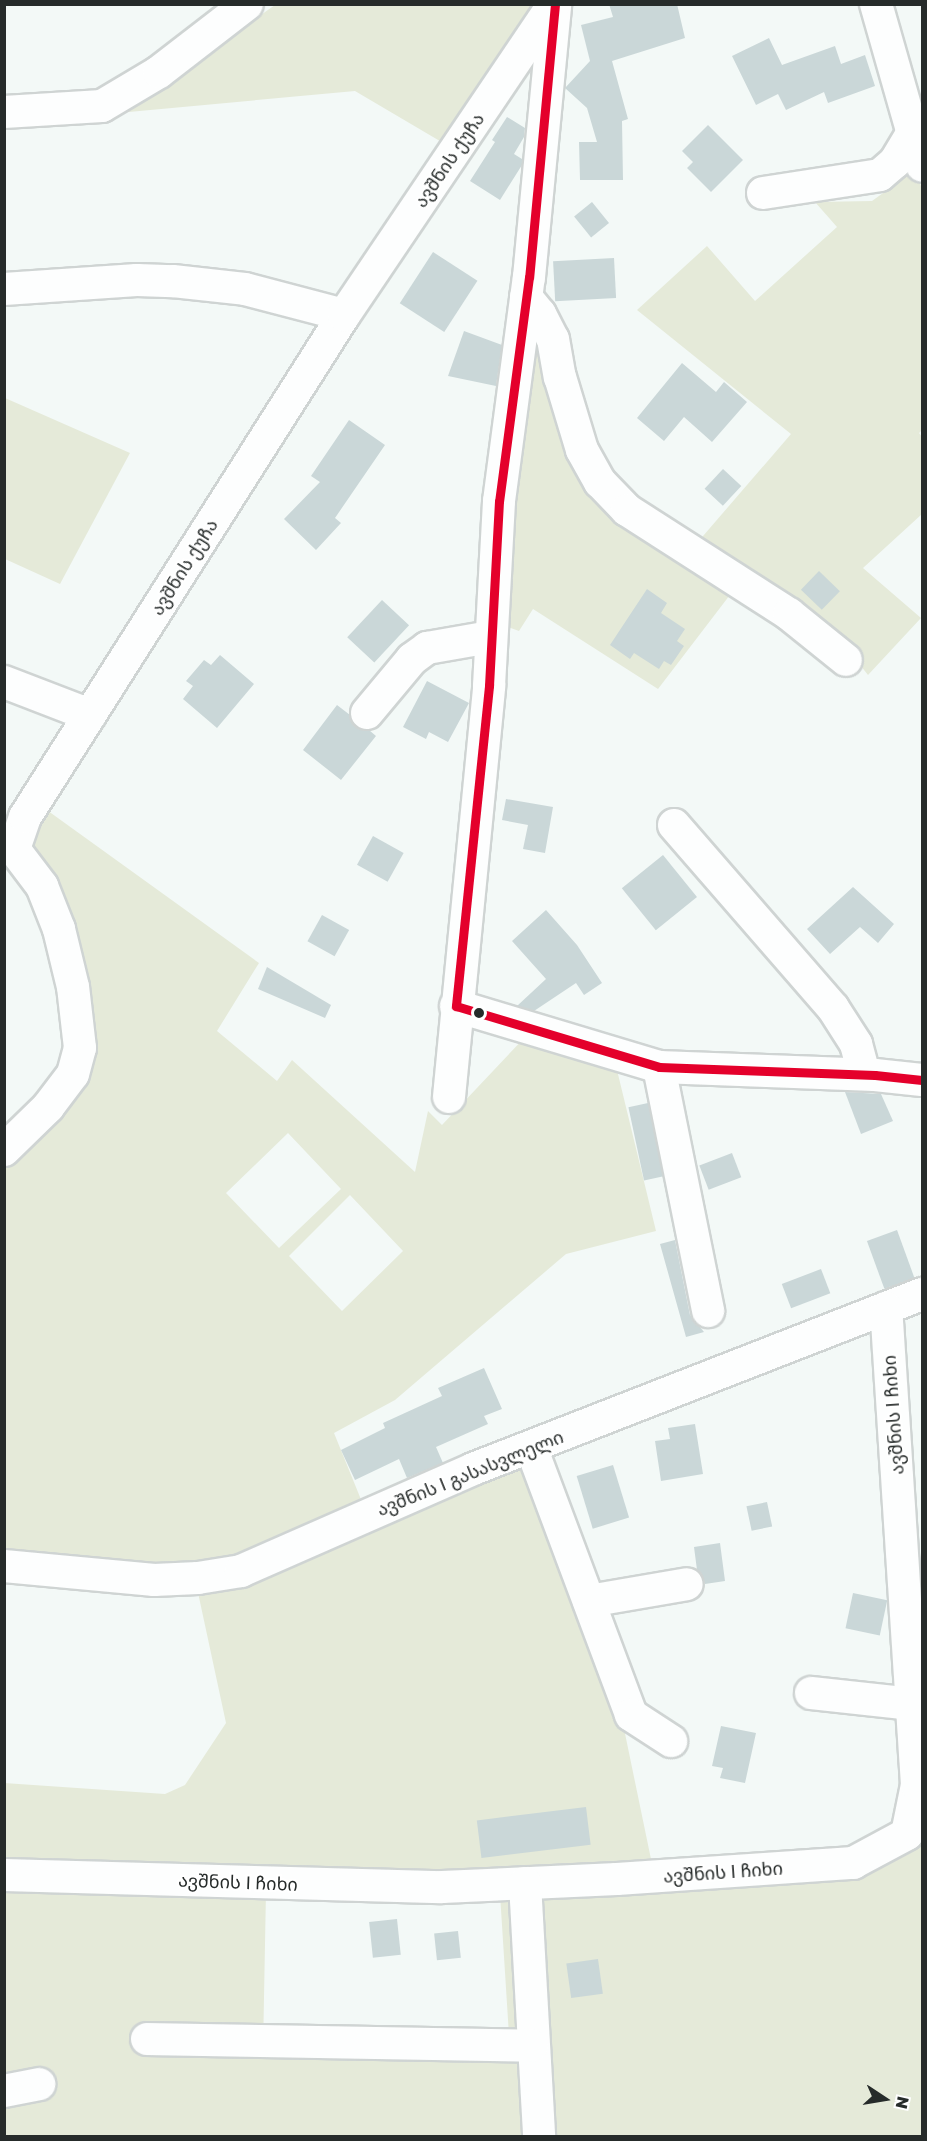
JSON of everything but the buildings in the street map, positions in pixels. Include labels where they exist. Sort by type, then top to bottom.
[{"type":"street","points":[[4,112],[102,106],[159,72],[247,4]]},
{"type":"street","points":[[449,1097],[456,1006],[489,686],[499,501],[526,297],[555,4]]},
{"type":"street","name":"ავშნის ქუჩა","points":[[4,1150],[48,1107],[73,1074],[80,1048],[73,987],[59,929],[42,886],[9,863],[24,817],[344,315],[555,4]]},
{"type":"street","points":[[876,4],[922,166]]},
{"type":"street","points":[[763,193],[880,175],[895,162],[913,132]]},
{"type":"street","points":[[4,289],[137,280],[172,281],[245,289],[344,315]]},
{"type":"street","points":[[526,297],[540,314],[553,339],[560,377],[582,450],[600,482],[627,510],[789,614],[846,660]]},
{"type":"street","points":[[367,713],[412,659],[427,648],[490,638]]},
{"type":"street","points":[[4,682],[90,715]]},
{"type":"street","points":[[674,825],[833,1008],[856,1044],[864,1074]]},
{"type":"street","points":[[456,1006],[659,1067],[864,1074],[922,1080]]},
{"type":"street","points":[[659,1067],[708,1311]]},
{"type":"street","name":"ავშნის I გასასვლელი","points":[[4,1566],[154,1580],[198,1578],[241,1570],[531,1447],[922,1294]]},
{"type":"street","name":"ავშნის I ჩიხი","points":[[4,1875],[442,1887],[617,1880],[853,1863],[907,1834],[917,1785],[886,1308]]},
{"type":"street","points":[[531,1447],[632,1715],[671,1741]]},
{"type":"street","points":[[589,1602],[687,1584]]},
{"type":"street","points":[[811,1693],[912,1704]]},
{"type":"street","points":[[525,1883],[532,2046],[539,2136]]},
{"type":"street","points":[[147,2038],[532,2046]]},
{"type":"street","points":[[4,2091],[39,2084]]},
{"type":"green space","points":[[531,4],[533,10],[450,147],[355,91],[107,114],[149,94],[275,5]]},
{"type":"green space","points":[[915,170],[922,189],[922,430],[919,433],[922,437],[922,514],[863,568],[921,618],[868,675],[853,656],[697,543],[791,434],[637,310],[707,246],[755,301],[837,227],[815,202],[872,201]]},
{"type":"green space","points":[[532,321],[575,453],[736,587],[658,689],[533,609],[519,631],[500,624]]},
{"type":"green space","points":[[5,398],[130,453],[60,584],[5,559]]},
{"type":"green space","points":[[44,808],[259,963],[217,1031],[277,1081],[292,1060],[415,1172],[428,1111],[442,1125],[527,1035],[617,1070],[656,1231],[566,1254],[395,1400],[334,1433],[362,1502],[246,1558],[208,1567],[5,1557],[5,1163],[76,1090],[43,864],[31,844]],"holes":[[[288,1133],[341,1189],[279,1248],[226,1193]],[[350,1195],[403,1251],[342,1311],[289,1256]]]},
{"type":"green space","points":[[527,1462],[622,1719],[652,1864],[493,1872],[5,1864],[4,1783],[165,1794],[185,1785],[226,1723],[197,1588]]},
{"type":"green space","points":[[922,1814],[922,2136],[5,2136],[5,1886],[266,1891],[263,2051],[510,2051],[500,1894],[853,1873]]},
{"type":"transit line","points":[[555,4],[529,277],[499,501],[489,686],[456,1006],[659,1067],[875,1075],[922,1080]]}]
